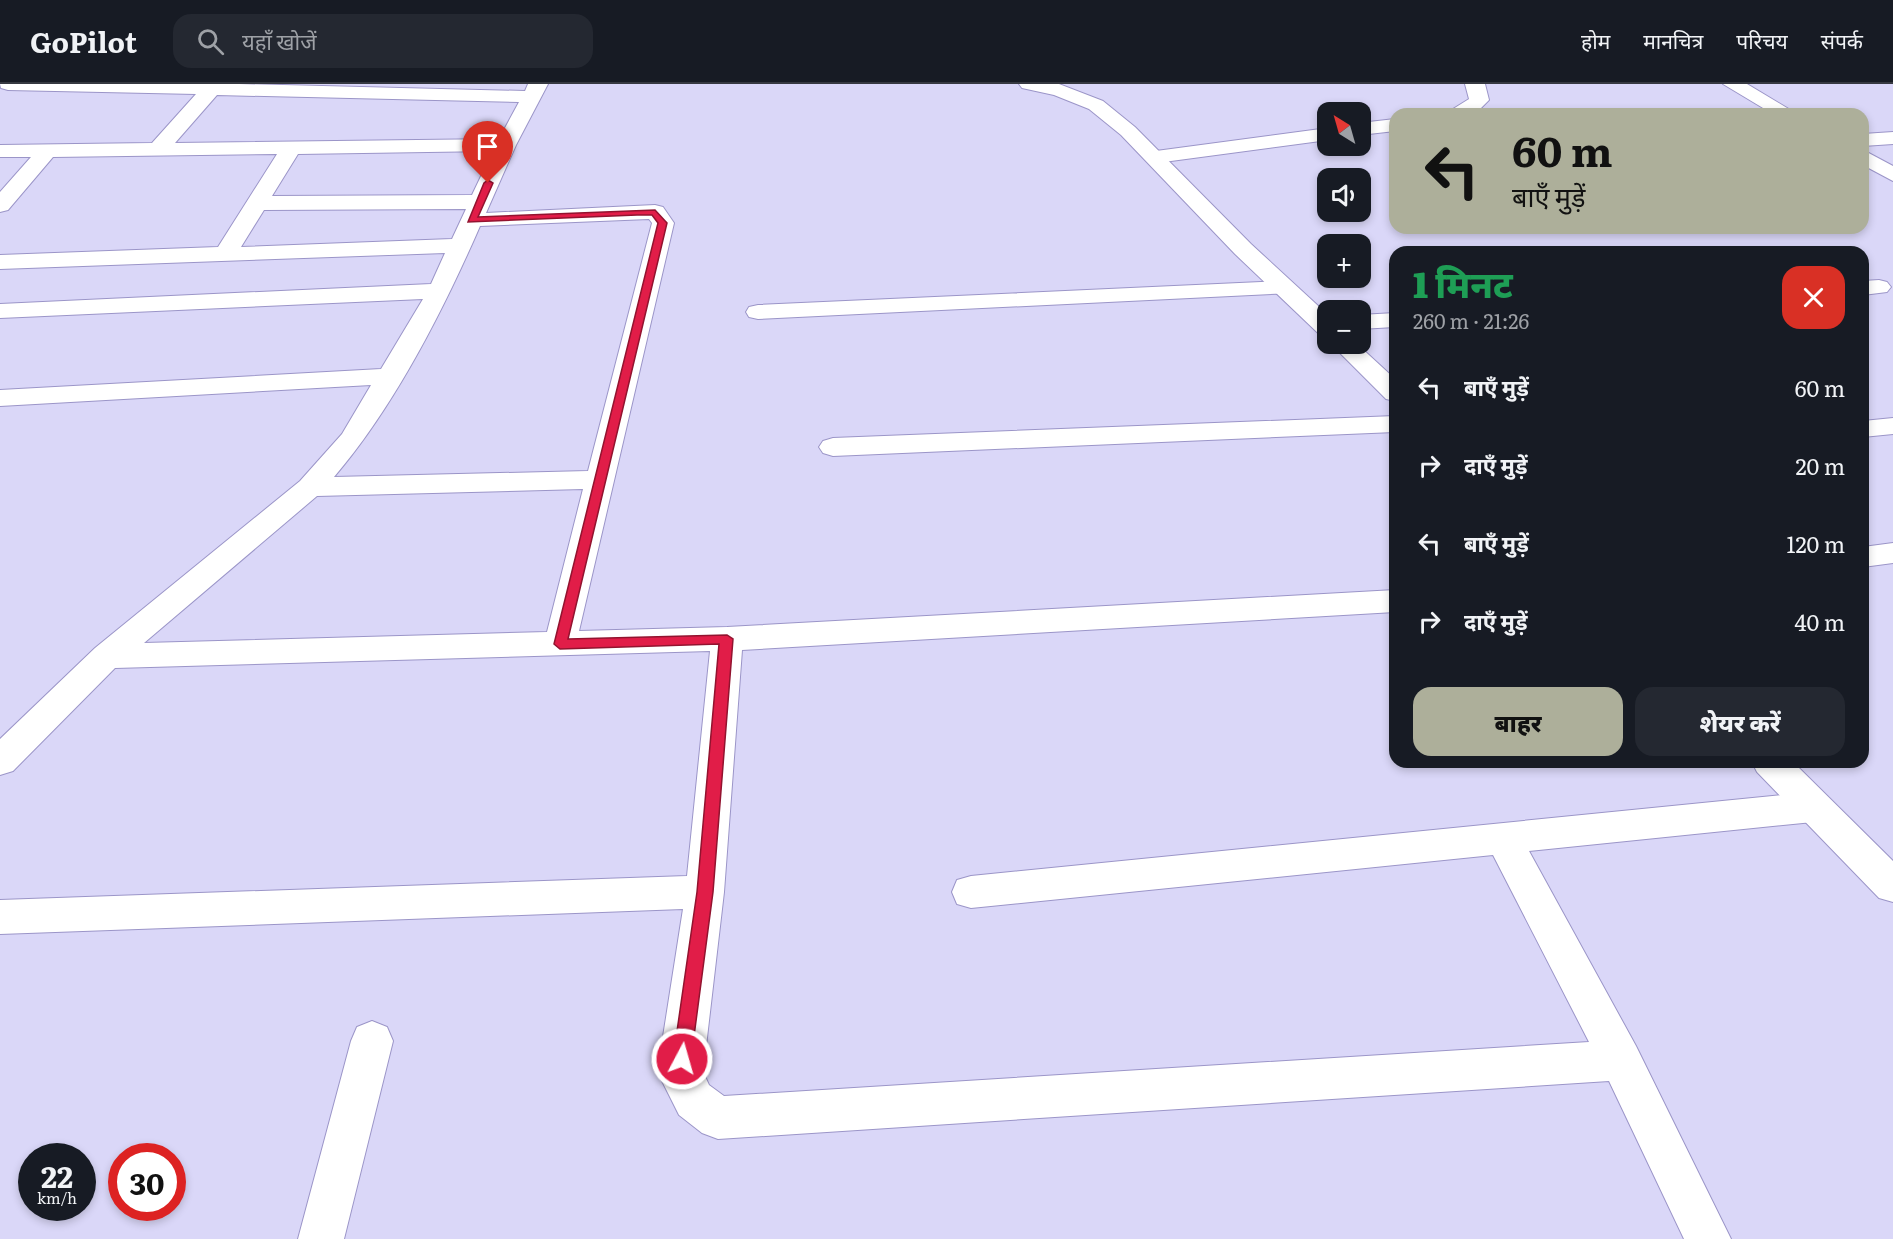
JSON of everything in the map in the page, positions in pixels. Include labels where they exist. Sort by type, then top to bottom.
[{"type":"street","points":[[3,755],[107,656],[310,487],[353,438],[440,291],[506,145],[534,91],[210,91],[8,84]]},
{"type":"street","points":[[1029,84],[1059,90],[1096,105],[1156,157],[1222,228],[1317,318]]},
{"type":"street","points":[[1470,108],[1479,100],[1475,84]]},
{"type":"street","points":[[1733,84],[1776,108]]},
{"type":"street","points":[[158,149],[210,91]]},
{"type":"street","points":[[1371,127],[1389,125]]},
{"type":"street","points":[[1156,157],[1317,135]]},
{"type":"street","points":[[1869,140],[1893,138]]},
{"type":"street","points":[[0,151],[506,145]]},
{"type":"street","points":[[225,254],[291,148]]},
{"type":"street","points":[[0,205],[47,151]]},
{"type":"street","points":[[1869,160],[1893,175]]},
{"type":"street","points":[[257,203],[476,211],[637,212],[655,213],[663,223],[560,644]]},
{"type":"street","points":[[0,262],[460,246]]},
{"type":"street","points":[[758,312],[1284,288]]},
{"type":"street","points":[[0,312],[440,291]]},
{"type":"street","points":[[1371,321],[1389,320]]},
{"type":"street","points":[[1354,354],[1389,387]]},
{"type":"street","points":[[0,398],[391,376]]},
{"type":"street","points":[[833,447],[1389,424]]},
{"type":"street","points":[[1869,428],[1893,426]]},
{"type":"street","points":[[310,487],[600,480]]},
{"type":"street","points":[[1869,556],[1893,554]]},
{"type":"street","points":[[107,656],[727,639],[1389,601]]},
{"type":"street","points":[[727,639],[705,892],[683,1043],[681,1075],[694,1100],[718,1118],[1621,1060]]},
{"type":"street","points":[[1776,768],[1893,886]]},
{"type":"street","points":[[971,892],[1814,807]]},
{"type":"street","points":[[1503,838],[1621,1060],[1708,1239]]},
{"type":"street","points":[[0,917],[705,892]]},
{"type":"street","points":[[321,1239],[372,1041]]},
{"type":"route","points":[[488,183],[472,220],[637,212],[655,213],[663,223],[560,644],[727,639],[705,892],[682,1059]]}]
